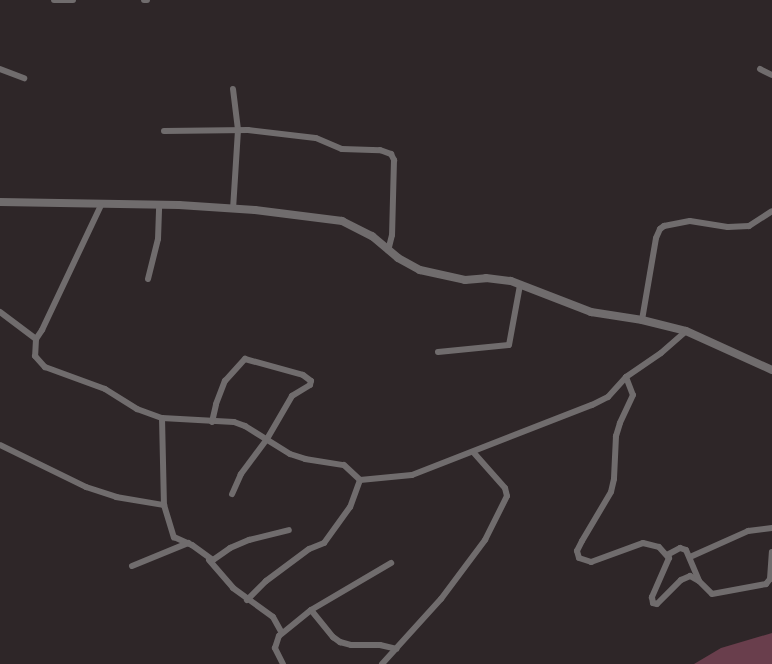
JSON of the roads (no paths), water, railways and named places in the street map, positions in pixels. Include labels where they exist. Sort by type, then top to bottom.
[{"type":"street","points":[[54,0],[73,0]]},
{"type":"street","points":[[0,69],[24,78]]},
{"type":"street","points":[[760,69],[772,76]]},
{"type":"street","points":[[233,89],[238,130],[233,209]]},
{"type":"street","points":[[164,131],[238,130],[316,138],[342,149],[380,150],[391,154],[394,160],[392,235],[388,251]]},
{"type":"street","points":[[0,202],[102,203],[233,209],[342,221],[372,236],[388,251],[407,264],[465,280],[494,278],[520,285],[591,312],[642,320],[686,331],[772,370]]},
{"type":"street","points":[[102,203],[36,339],[35,356],[45,367],[92,383],[136,409],[162,418],[234,422],[245,426],[290,454],[305,459],[344,465],[360,480],[412,475],[601,401],[608,397],[626,377],[661,353],[686,331]]},
{"type":"street","points":[[148,279],[158,239],[159,205]]},
{"type":"street","points":[[642,320],[656,238],[660,229],[664,226],[690,221],[743,226],[759,221],[772,211]]},
{"type":"street","points":[[438,352],[504,347],[509,344],[520,285]]},
{"type":"street","points":[[0,312],[36,339]]},
{"type":"street","points":[[212,422],[216,404],[225,381],[242,360],[249,359],[308,378],[310,385],[292,396],[267,439],[241,474],[232,494]]},
{"type":"street","points":[[626,377],[633,395],[620,422],[616,436],[614,479],[610,492],[582,540],[577,555],[582,561],[591,562],[634,545],[650,543],[659,547],[668,555],[669,563],[652,597],[653,603],[660,603],[685,577],[690,576],[699,581],[708,591],[719,595],[766,584],[770,579],[772,552]]},
{"type":"street","points":[[162,418],[164,505],[172,535],[178,540],[188,543],[209,560],[233,588],[273,617],[282,633]]},
{"type":"street","points":[[0,445],[86,487],[116,498],[164,505]]},
{"type":"street","points":[[382,664],[441,600],[485,540],[507,496],[505,488],[473,452]]},
{"type":"street","points":[[247,600],[266,581],[309,549],[324,543],[350,507],[360,480]]},
{"type":"street","points":[[690,557],[748,531],[772,528]]},
{"type":"street","points":[[209,560],[216,559],[230,548],[249,540],[289,530]]},
{"type":"street","points":[[132,566],[188,543]]},
{"type":"street","points":[[668,555],[683,548],[690,557],[699,581]]},
{"type":"street","points":[[283,664],[275,648],[276,642],[282,633],[311,610],[391,563]]},
{"type":"street","points":[[311,610],[333,637],[340,642],[351,645],[370,644],[397,649]]}]
